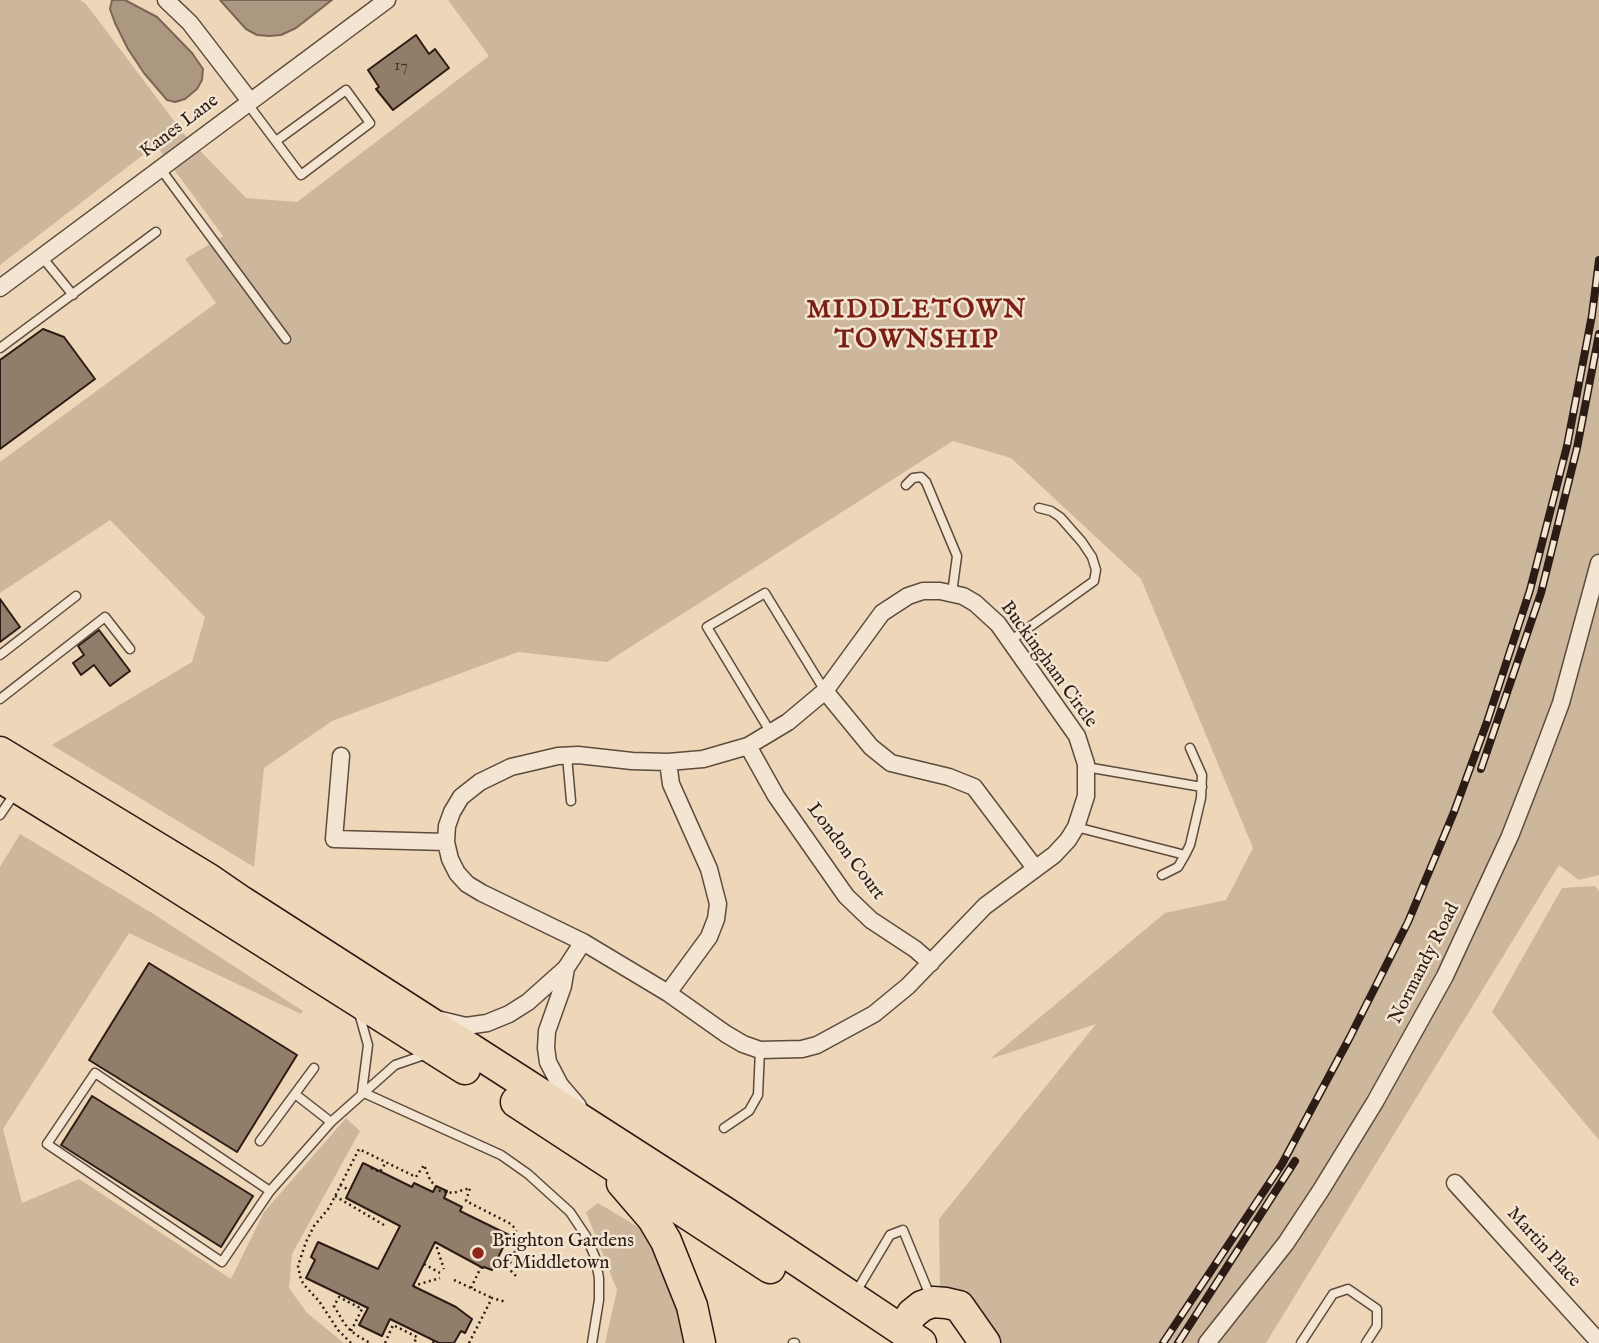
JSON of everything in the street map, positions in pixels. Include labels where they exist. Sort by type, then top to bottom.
[{"type":"highway","points":[[0,752],[209,879],[627,1150],[852,1298],[902,1340]]},
{"type":"highway","points":[[9,783],[356,1000],[583,1147],[902,1340]]},
{"type":"highway","points":[[583,1147],[632,1193],[660,1230],[677,1264],[692,1306],[700,1343]]},
{"type":"highway","points":[[902,1340],[912,1314],[933,1302],[958,1306],[985,1343]]},
{"type":"street","points":[[166,0],[190,23],[249,102]]},
{"type":"street","name":"Kanes Lane","points":[[0,288],[387,0]]},
{"type":"street","name":"Normandy Road","points":[[1207,1343],[1286,1243],[1321,1190],[1375,1102],[1445,976],[1510,836],[1561,703],[1599,562]]},
{"type":"street","name":"Buckingham Circle","points":[[923,591],[952,593],[975,603],[989,615],[1010,641],[1071,727],[1080,744],[1086,767],[1086,796],[1076,827],[1069,840],[1054,855],[985,906],[891,1002],[844,1032],[817,1045],[802,1049],[760,1050],[743,1044],[668,993],[583,942],[467,884],[450,859],[446,842],[447,827],[452,812],[470,789],[511,767],[538,759],[567,756],[668,762],[702,759],[748,746],[805,710],[844,667],[875,621],[897,602],[923,591]]},
{"type":"street","points":[[825,691],[871,747],[891,763],[949,777],[974,788],[1035,868]]},
{"type":"street","name":"London Court","points":[[748,746],[776,796],[846,896],[870,920],[931,962]]},
{"type":"street","points":[[341,756],[334,839],[446,842]]},
{"type":"street","points":[[668,762],[671,784],[709,869],[718,904],[716,919],[709,936],[668,993]]},
{"type":"street","points":[[397,1001],[451,1023],[466,1026],[487,1023],[528,1002],[566,968],[583,942]]},
{"type":"street","points":[[566,968],[564,986],[547,1031],[548,1062],[569,1097],[627,1150]]},
{"type":"street","name":"Martin Place","points":[[1455,1183],[1599,1342]]},
{"type":"lane","points":[[249,102],[276,141],[301,175],[370,123],[345,90],[276,141]]},
{"type":"lane","points":[[160,168],[286,340]]},
{"type":"lane","points":[[0,348],[156,232]]},
{"type":"lane","points":[[42,257],[73,295]]},
{"type":"lane","points":[[906,485],[913,478],[921,477],[926,482],[957,556],[952,593]]},
{"type":"lane","points":[[1010,641],[1094,581],[1096,570],[1092,557],[1082,542],[1060,517],[1039,508]]},
{"type":"lane","points":[[771,733],[708,626],[765,593],[825,691]]},
{"type":"lane","points":[[0,655],[76,596]]},
{"type":"lane","points":[[0,699],[105,617],[130,649]]},
{"type":"lane","points":[[1162,876],[1178,867],[1190,845],[1202,788],[1202,775],[1190,748]]},
{"type":"lane","points":[[567,756],[570,801]]},
{"type":"lane","points":[[1086,767],[1202,788]]},
{"type":"lane","points":[[0,815],[9,783]]},
{"type":"lane","points":[[1076,827],[1185,855]]},
{"type":"lane","points":[[356,1000],[368,1045],[362,1092]]},
{"type":"lane","points":[[724,1128],[749,1111],[758,1095],[760,1050]]},
{"type":"lane","points":[[270,1191],[94,1073],[47,1144],[222,1262],[270,1191],[331,1122],[395,1065],[436,1051]]},
{"type":"lane","points":[[260,1142],[314,1068]]},
{"type":"lane","points":[[362,1092],[501,1156],[528,1174],[570,1212],[586,1236],[597,1268],[599,1300],[592,1343]]},
{"type":"lane","points":[[295,1094],[331,1122]]},
{"type":"lane","points":[[852,1298],[890,1235],[903,1230],[933,1302]]},
{"type":"lane","points":[[1301,1343],[1333,1294],[1348,1289],[1377,1309],[1377,1326],[1366,1343]]},
{"type":"path","points":[[351,1343],[338,1330],[301,1280],[298,1266],[314,1226],[335,1196],[359,1149],[416,1177],[424,1166],[430,1180],[440,1191],[453,1193],[470,1188],[466,1201],[509,1223],[518,1234],[516,1251],[508,1268],[517,1277]]},
{"type":"path","points":[[371,1168],[380,1172],[386,1162]]},
{"type":"path","points":[[340,1185],[349,1190]]},
{"type":"path","points":[[335,1196],[384,1225]]},
{"type":"path","points":[[435,1242],[444,1269]]},
{"type":"path","points":[[424,1265],[440,1273]]},
{"type":"path","points":[[471,1288],[481,1267]]},
{"type":"path","points":[[413,1286],[440,1278]]},
{"type":"path","points":[[454,1279],[506,1302]]},
{"type":"path","points":[[323,1308],[339,1297],[362,1309],[351,1331]]},
{"type":"path","points":[[469,1343],[492,1298]]},
{"type":"path","points":[[330,1305],[351,1331],[370,1343]]},
{"type":"path","points":[[385,1343],[393,1325],[416,1337],[414,1343]]},
{"type":"path","points":[[383,1333],[388,1336]]},
{"type":"shaded area","points":[[0,0],[80,0],[86,4],[184,134],[246,198],[297,202],[489,56],[448,0],[1599,0],[1599,875],[1579,880],[1559,865],[1266,1343],[989,1343],[940,1293],[939,1219],[1096,1024],[990,1059],[1165,913],[1226,900],[1253,848],[1141,579],[1011,458],[953,441],[607,662],[518,652],[332,721],[264,768],[254,867],[52,745],[192,662],[205,617],[110,520],[0,593],[0,462],[216,303],[185,259],[223,236],[156,145],[0,265]]},
{"type":"shaded area","points":[[112,0],[125,0],[157,17],[192,53],[203,69],[202,80],[197,89],[185,99],[175,102],[167,100],[128,49],[110,9]]},
{"type":"shaded area","points":[[220,0],[332,0],[296,28],[281,35],[269,36],[257,35],[246,29]]},
{"type":"shaded area","points":[[20,834],[152,913],[303,1011],[301,1014],[129,933],[3,1129],[22,1203],[79,1179],[231,1279],[264,1212],[346,1118],[360,1131],[292,1254],[289,1288],[307,1313],[344,1343],[0,1343],[0,867]]},
{"type":"shaded area","points":[[1595,886],[1599,891],[1599,1140],[1492,1012],[1562,888]]},
{"type":"shaded area","points":[[598,1203],[648,1233],[691,1343],[605,1343],[617,1290],[586,1212]]},
{"type":"building","points":[[416,35],[429,54],[435,49],[449,68],[393,110],[376,89],[379,87],[368,70]]},
{"type":"building","points":[[43,329],[64,337],[95,379],[0,449],[0,360]]},
{"type":"building","points":[[0,599],[20,627],[0,642]]},
{"type":"building","points":[[99,630],[130,671],[110,686],[94,665],[81,675],[73,663],[84,655],[78,646]]},
{"type":"building","points":[[149,963],[297,1055],[237,1152],[89,1060]]},
{"type":"building","points":[[92,1096],[253,1196],[221,1247],[61,1145]]},
{"type":"building","name":"Brighton Gardens of Middletown","points":[[363,1163],[412,1187],[414,1183],[433,1192],[436,1186],[447,1191],[444,1198],[462,1207],[460,1211],[509,1235],[492,1270],[483,1268],[435,1242],[413,1286],[456,1307],[472,1319],[465,1333],[461,1331],[454,1343],[439,1343],[390,1319],[382,1336],[359,1325],[368,1308],[306,1278],[315,1260],[311,1257],[318,1242],[378,1269],[400,1226],[346,1198]]},
{"type":"railway","points":[[1163,1343],[1282,1164],[1408,922],[1454,812],[1530,590],[1567,446],[1592,315],[1599,260]]},
{"type":"railway","points":[[1481,769],[1541,593],[1577,448],[1599,334]]},
{"type":"railway","points":[[1178,1343],[1295,1161]]},
{"type":"place","name":"Brighton Gardens of Middletown","points":[[478,1253]]},
{"type":"district","name":"MIDDLETOWN TOWNSHIP","points":[[917,327]]}]
